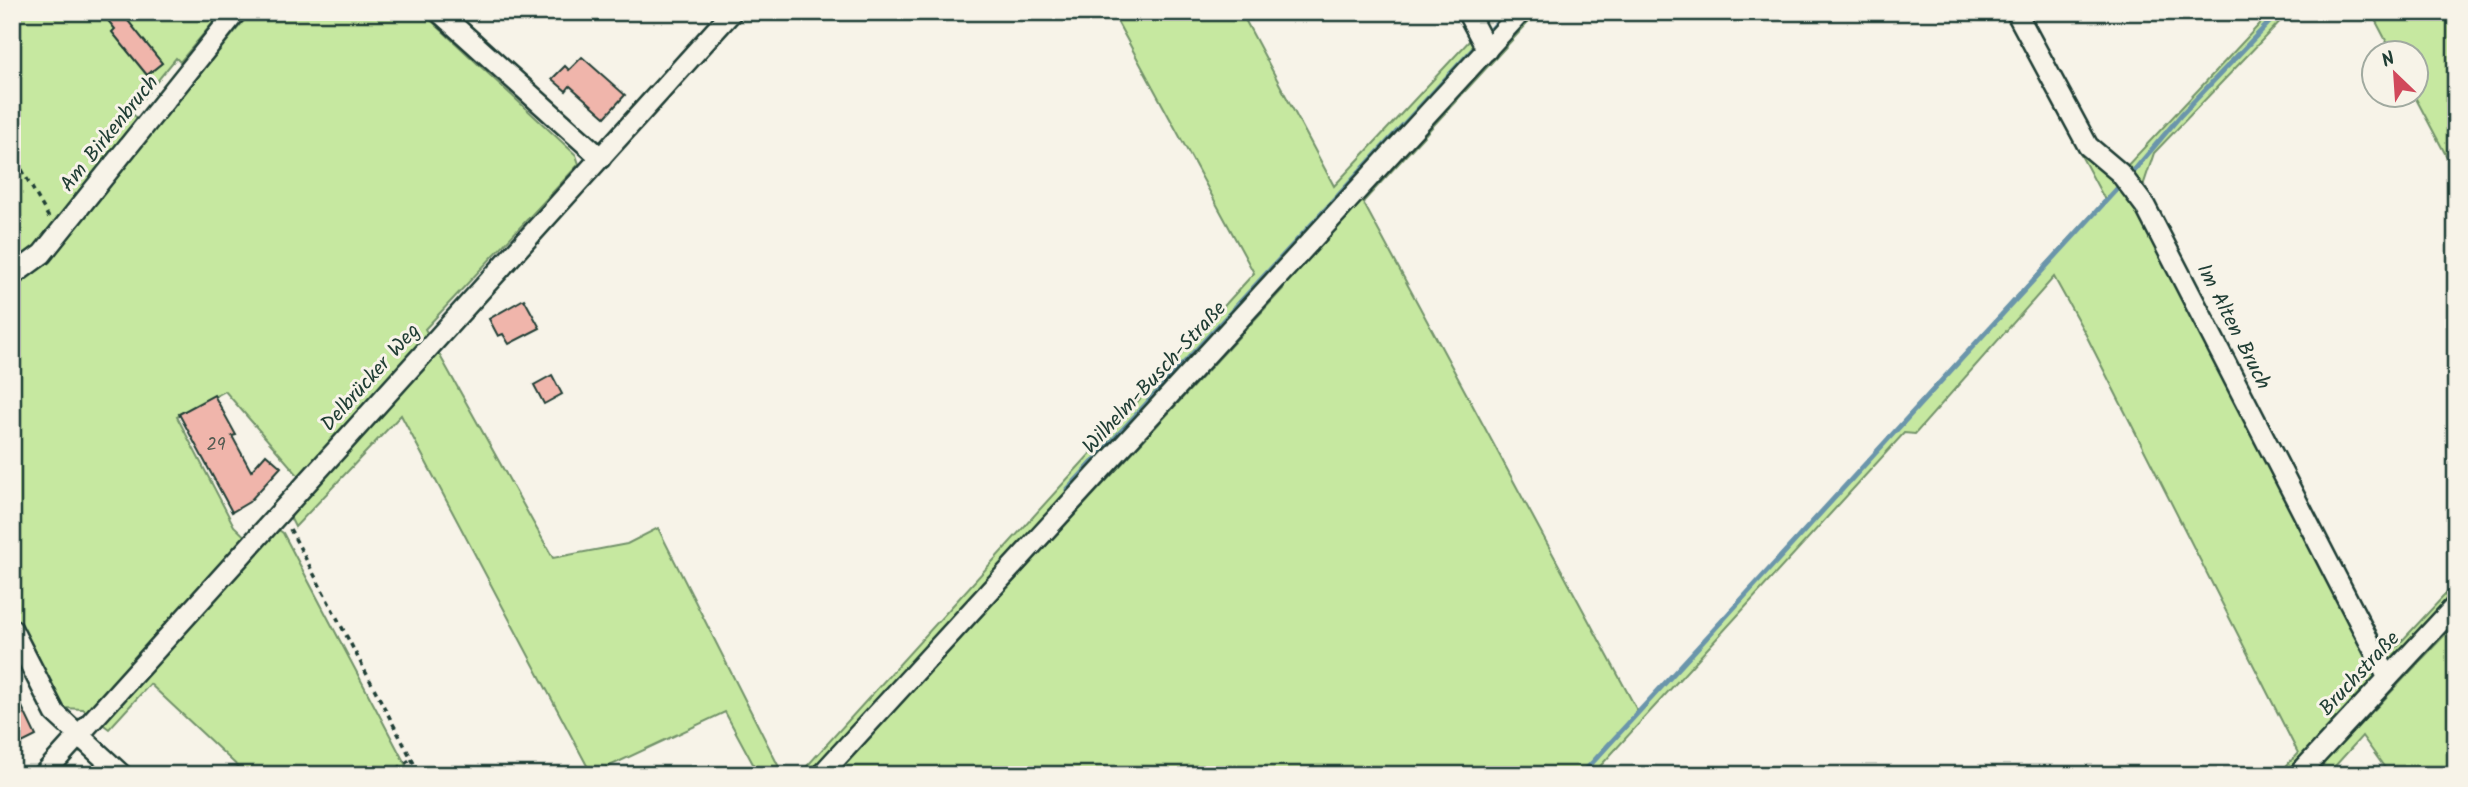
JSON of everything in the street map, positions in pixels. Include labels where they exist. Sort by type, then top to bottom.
[{"type":"street","name":"Am Birkenbruch","points":[[12,276],[42,254],[236,12]]},
{"type":"street","points":[[439,12],[601,158]]},
{"type":"street","name":"Delbrücker Weg","points":[[43,775],[732,12]]},
{"type":"street","points":[[1467,12],[1487,50]]},
{"type":"street","name":"Wilhelm-Busch-Straße","points":[[821,775],[1521,12]]},
{"type":"street","name":"Im Alten Bruch","points":[[2016,12],[2088,146],[2125,179],[2145,206],[2388,678]]},
{"type":"street","name":"Bruchstraße","points":[[2298,775],[2456,605]]},
{"type":"street","points":[[12,629],[55,713],[122,775]]},
{"type":"path","points":[[12,152],[58,235]]},
{"type":"path","points":[[280,512],[420,775]]},
{"type":"path","points":[[388,775],[411,759]]},
{"type":"green space","points":[[12,12],[222,12],[180,62],[176,58],[131,113],[140,120],[57,248],[251,12],[422,12],[576,155],[579,164],[425,329],[553,558],[627,544],[658,528],[783,775],[759,775],[725,712],[603,769],[605,775],[592,775],[401,415],[295,527],[289,515],[311,490],[225,391],[177,417],[234,526],[257,548],[276,528],[283,533],[411,775],[247,775],[150,684],[109,729],[83,709],[63,708],[12,622]],"holes":[[[127,20],[162,63],[147,75],[112,32]]]},
{"type":"green space","points":[[1112,12],[1241,12],[1334,186],[1471,39],[1478,53],[815,775],[799,775],[1254,273]]},
{"type":"green space","points":[[1526,12],[1538,12],[1363,202],[1638,712],[2105,200],[2004,12],[2012,12],[2085,149],[2129,191],[2377,671],[2376,683],[2366,694],[2375,709],[2456,623],[2456,775],[2390,775],[2362,736],[2327,775],[2278,775],[2298,753],[2054,277],[1915,434],[1904,433],[1594,773],[1589,767],[1581,775],[835,775],[1283,289],[1278,282]]},
{"type":"green space","points":[[2271,12],[2289,12],[2154,153],[2141,192],[2124,169]]},
{"type":"green space","points":[[2371,12],[2456,12],[2456,174],[2421,108],[2430,108],[2430,38],[2385,38]]},
{"type":"green space","points":[[2456,583],[2456,604],[2389,664],[2384,660]]},
{"type":"building","points":[[121,12],[162,63],[147,75],[112,32],[115,29],[106,18]]},
{"type":"building","points":[[582,57],[625,95],[605,117],[570,86],[566,91],[552,79],[565,66],[569,70]]},
{"type":"building","points":[[524,299],[540,328],[509,344],[503,334],[498,336],[489,319]]},
{"type":"building","points":[[552,375],[562,394],[544,404],[534,385]]},
{"type":"building","points":[[214,395],[236,435],[232,436],[251,471],[266,454],[281,467],[249,502],[232,512],[179,414]]},
{"type":"building","points":[[12,686],[36,736],[12,748]]},
{"type":"waterway","points":[[1490,31],[1507,12]]},
{"type":"waterway","points":[[1581,775],[2136,168],[2181,115],[2279,12]]},
{"type":"waterway","points":[[1067,490],[1475,47]]}]
